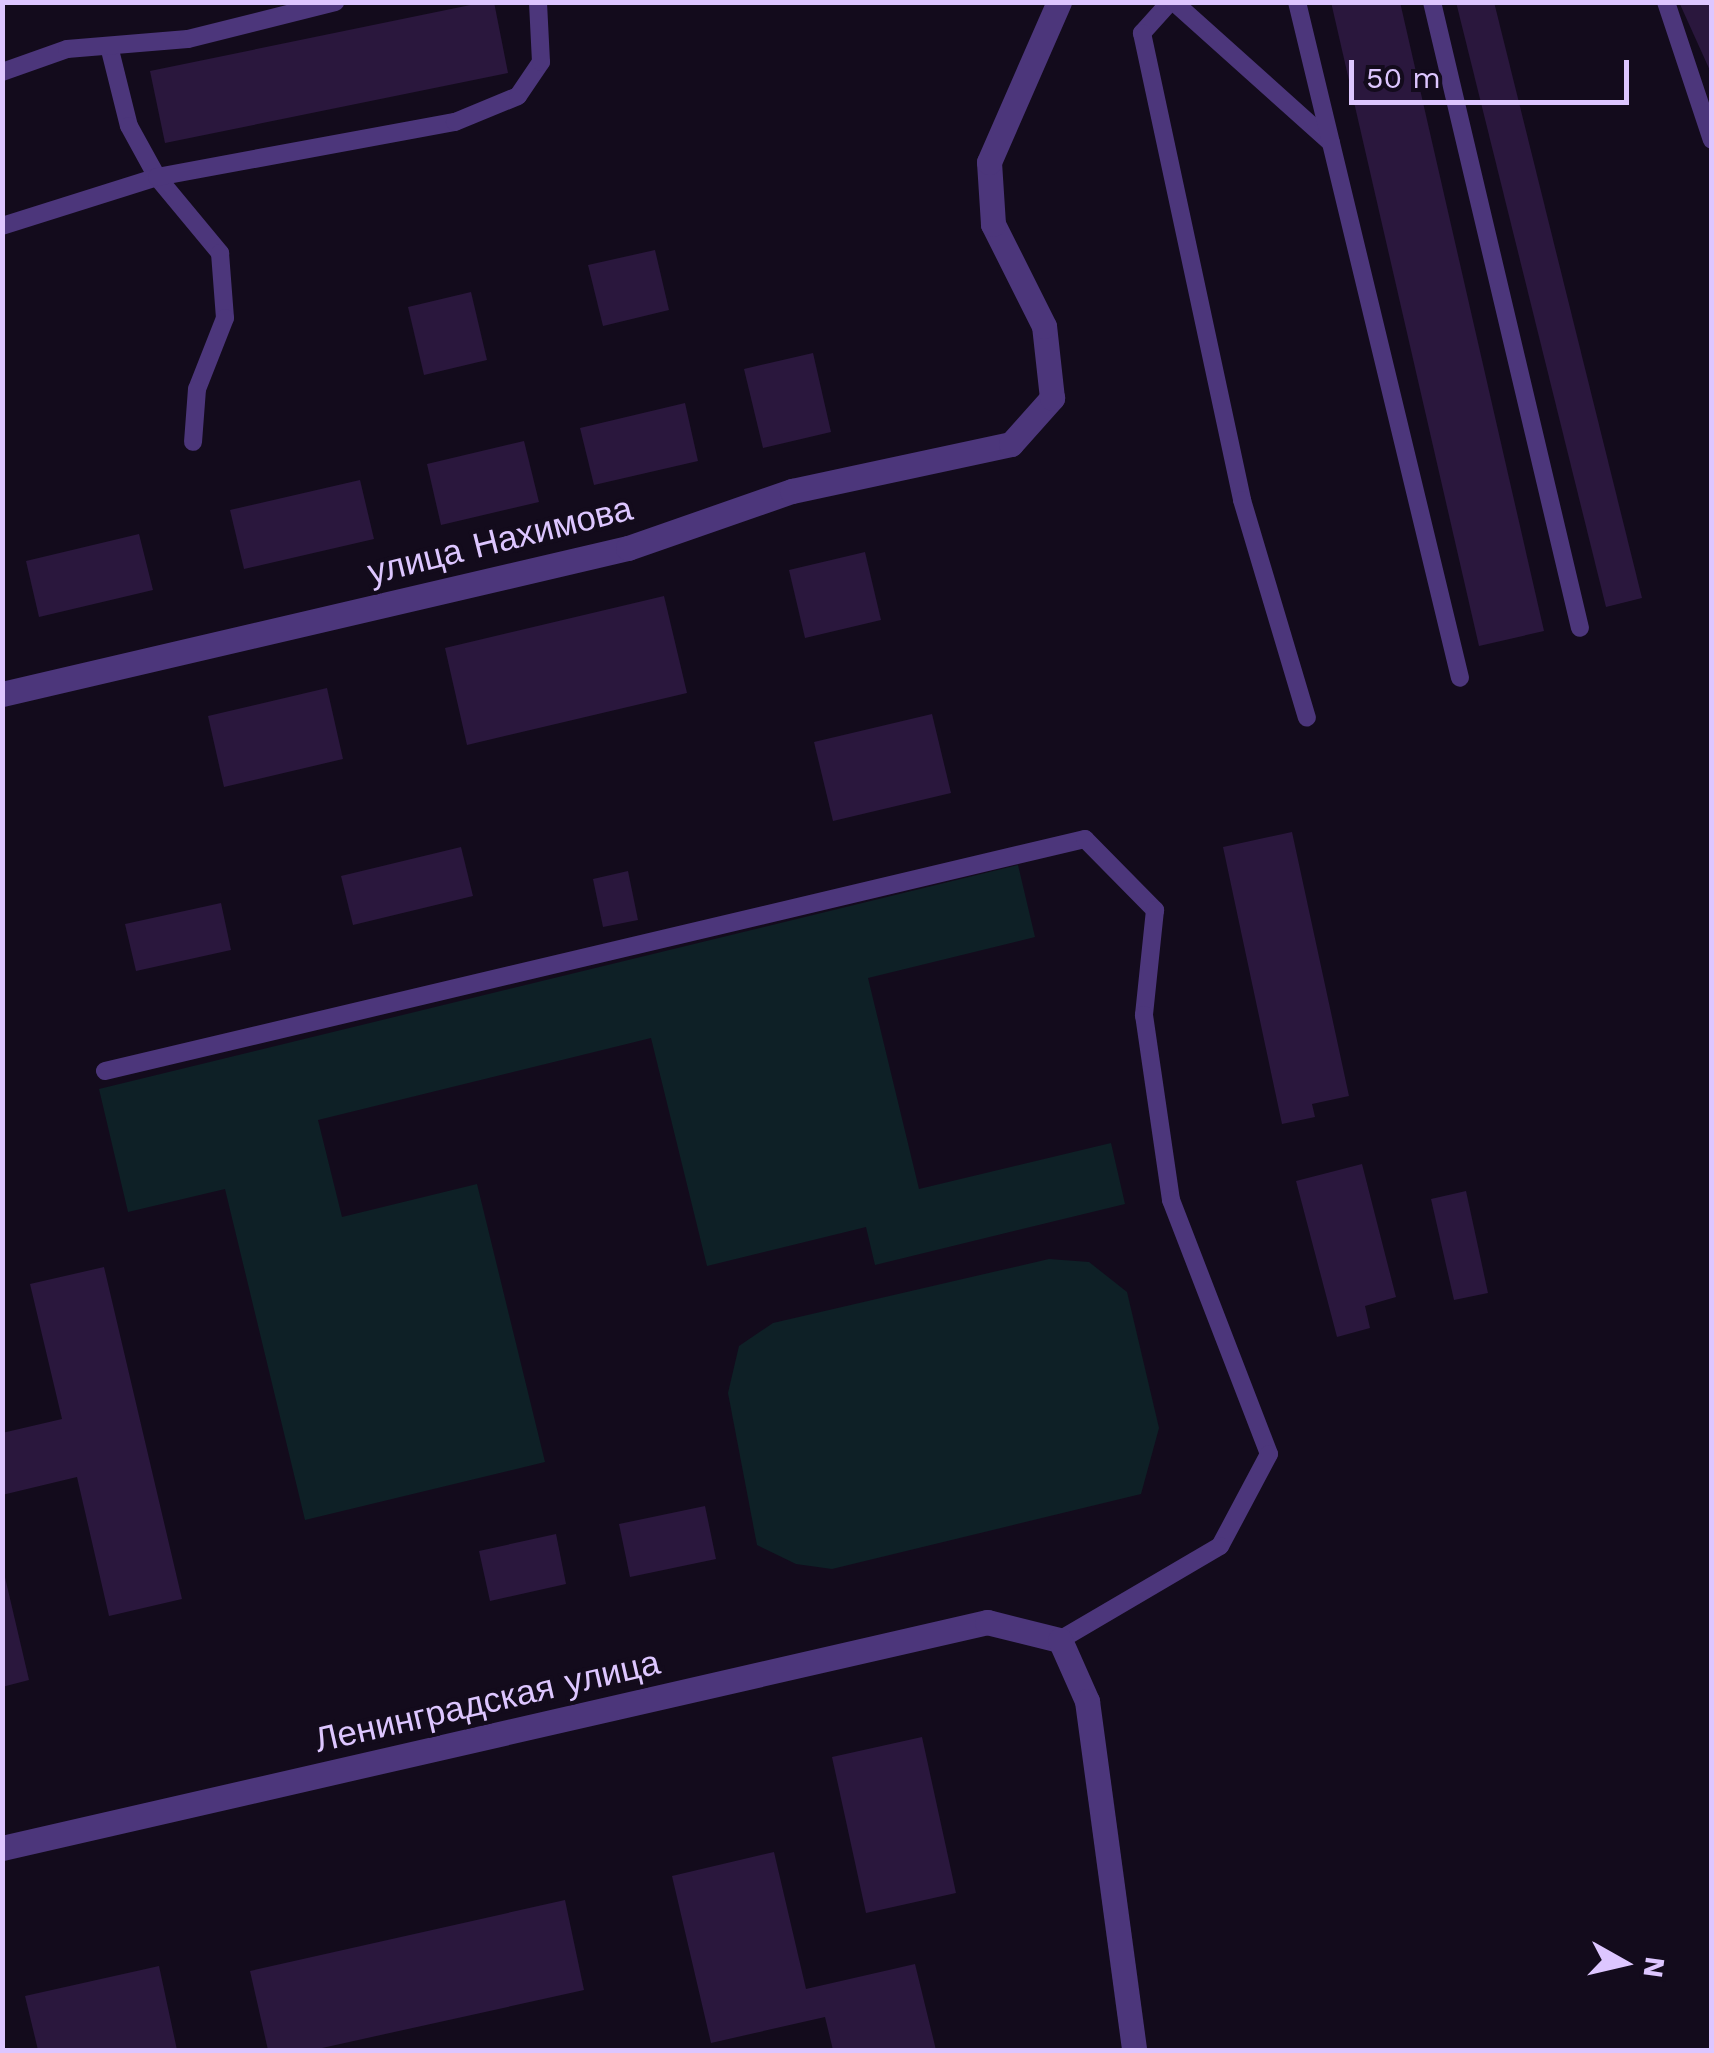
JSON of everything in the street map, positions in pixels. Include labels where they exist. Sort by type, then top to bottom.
[{"type":"street","name":"улица Нахимова","points":[[2,694],[628,548],[792,491],[1011,444],[1052,398],[1044,326],[993,224],[990,162],[1059,2]]},
{"type":"street","name":"Ленинградская улица","points":[[2,1848],[987,1622],[1060,1640]]},
{"type":"street","points":[[1060,1640],[1087,1700],[1134,2050]]},
{"type":"lane","points":[[2,72],[67,49],[188,40],[335,2]]},
{"type":"lane","points":[[2,226],[157,176],[456,122],[518,96],[541,62],[538,2]]},
{"type":"lane","points":[[1307,718],[1242,500],[1142,33],[1172,2],[1331,143]]},
{"type":"lane","points":[[1297,2],[1460,678]]},
{"type":"lane","points":[[1432,2],[1580,628]]},
{"type":"lane","points":[[1666,2],[1712,140]]},
{"type":"lane","points":[[110,46],[129,126],[157,176],[220,253],[225,318],[196,389],[193,442]]},
{"type":"lane","points":[[104,1071],[1085,839],[1156,910],[1144,1015],[1171,1200],[1269,1454],[1220,1546],[1060,1640]]},
{"type":"shaded area","points":[[1018,865],[1035,937],[868,978],[919,1189],[1111,1143],[1125,1204],[875,1265],[866,1227],[707,1266],[651,1038],[318,1120],[342,1217],[477,1184],[545,1462],[305,1520],[225,1189],[128,1212],[99,1089]]},
{"type":"shaded area","points":[[1049,1259],[1089,1262],[1127,1292],[1159,1428],[1141,1494],[832,1569],[796,1564],[757,1545],[728,1393],[739,1346],[773,1323]]},
{"type":"building","points":[[494,2],[508,73],[165,143],[150,71]]},
{"type":"building","points":[[1331,2],[1400,2],[1544,631],[1479,646]]},
{"type":"building","points":[[1456,2],[1494,2],[1642,598],[1606,607]]},
{"type":"building","points":[[1679,2],[1712,2],[1712,75]]},
{"type":"building","points":[[655,250],[669,310],[603,326],[588,265]]},
{"type":"building","points":[[471,292],[487,360],[424,375],[408,307]]},
{"type":"building","points":[[813,353],[831,432],[763,448],[744,369]]},
{"type":"building","points":[[685,403],[698,461],[594,485],[580,428]]},
{"type":"building","points":[[524,441],[539,502],[441,525],[427,464]]},
{"type":"building","points":[[360,480],[374,539],[244,569],[230,510]]},
{"type":"building","points":[[139,534],[153,590],[39,617],[26,561]]},
{"type":"building","points":[[865,552],[881,620],[805,638],[789,570]]},
{"type":"building","points":[[664,596],[687,693],[467,745],[445,648]]},
{"type":"building","points":[[327,688],[343,759],[224,787],[208,716]]},
{"type":"building","points":[[932,714],[951,793],[833,821],[814,742]]},
{"type":"building","points":[[1292,832],[1349,1096],[1312,1104],[1315,1117],[1282,1124],[1223,847]]},
{"type":"building","points":[[461,847],[473,896],[353,925],[341,876]]},
{"type":"building","points":[[628,871],[638,920],[603,927],[593,879]]},
{"type":"building","points":[[221,903],[231,950],[136,971],[125,924]]},
{"type":"building","points":[[1362,1164],[1396,1297],[1365,1306],[1370,1328],[1337,1337],[1296,1181]]},
{"type":"building","points":[[1466,1191],[1488,1293],[1454,1300],[1431,1199]]},
{"type":"building","points":[[104,1267],[182,1599],[109,1616],[77,1477],[2,1495],[2,1433],[62,1419],[30,1284]]},
{"type":"building","points":[[705,1506],[716,1559],[630,1577],[619,1524]]},
{"type":"building","points":[[556,1534],[566,1584],[490,1601],[479,1551]]},
{"type":"building","points":[[2,1574],[29,1680],[2,1687]]},
{"type":"building","points":[[922,1737],[956,1893],[866,1913],[832,1757]]},
{"type":"building","points":[[774,1852],[806,1989],[915,1964],[936,2050],[833,2050],[825,2017],[711,2043],[672,1876]]},
{"type":"building","points":[[565,1900],[584,1990],[313,2050],[268,2050],[250,1971]]},
{"type":"building","points":[[159,1966],[177,2050],[38,2050],[25,1996]]}]
